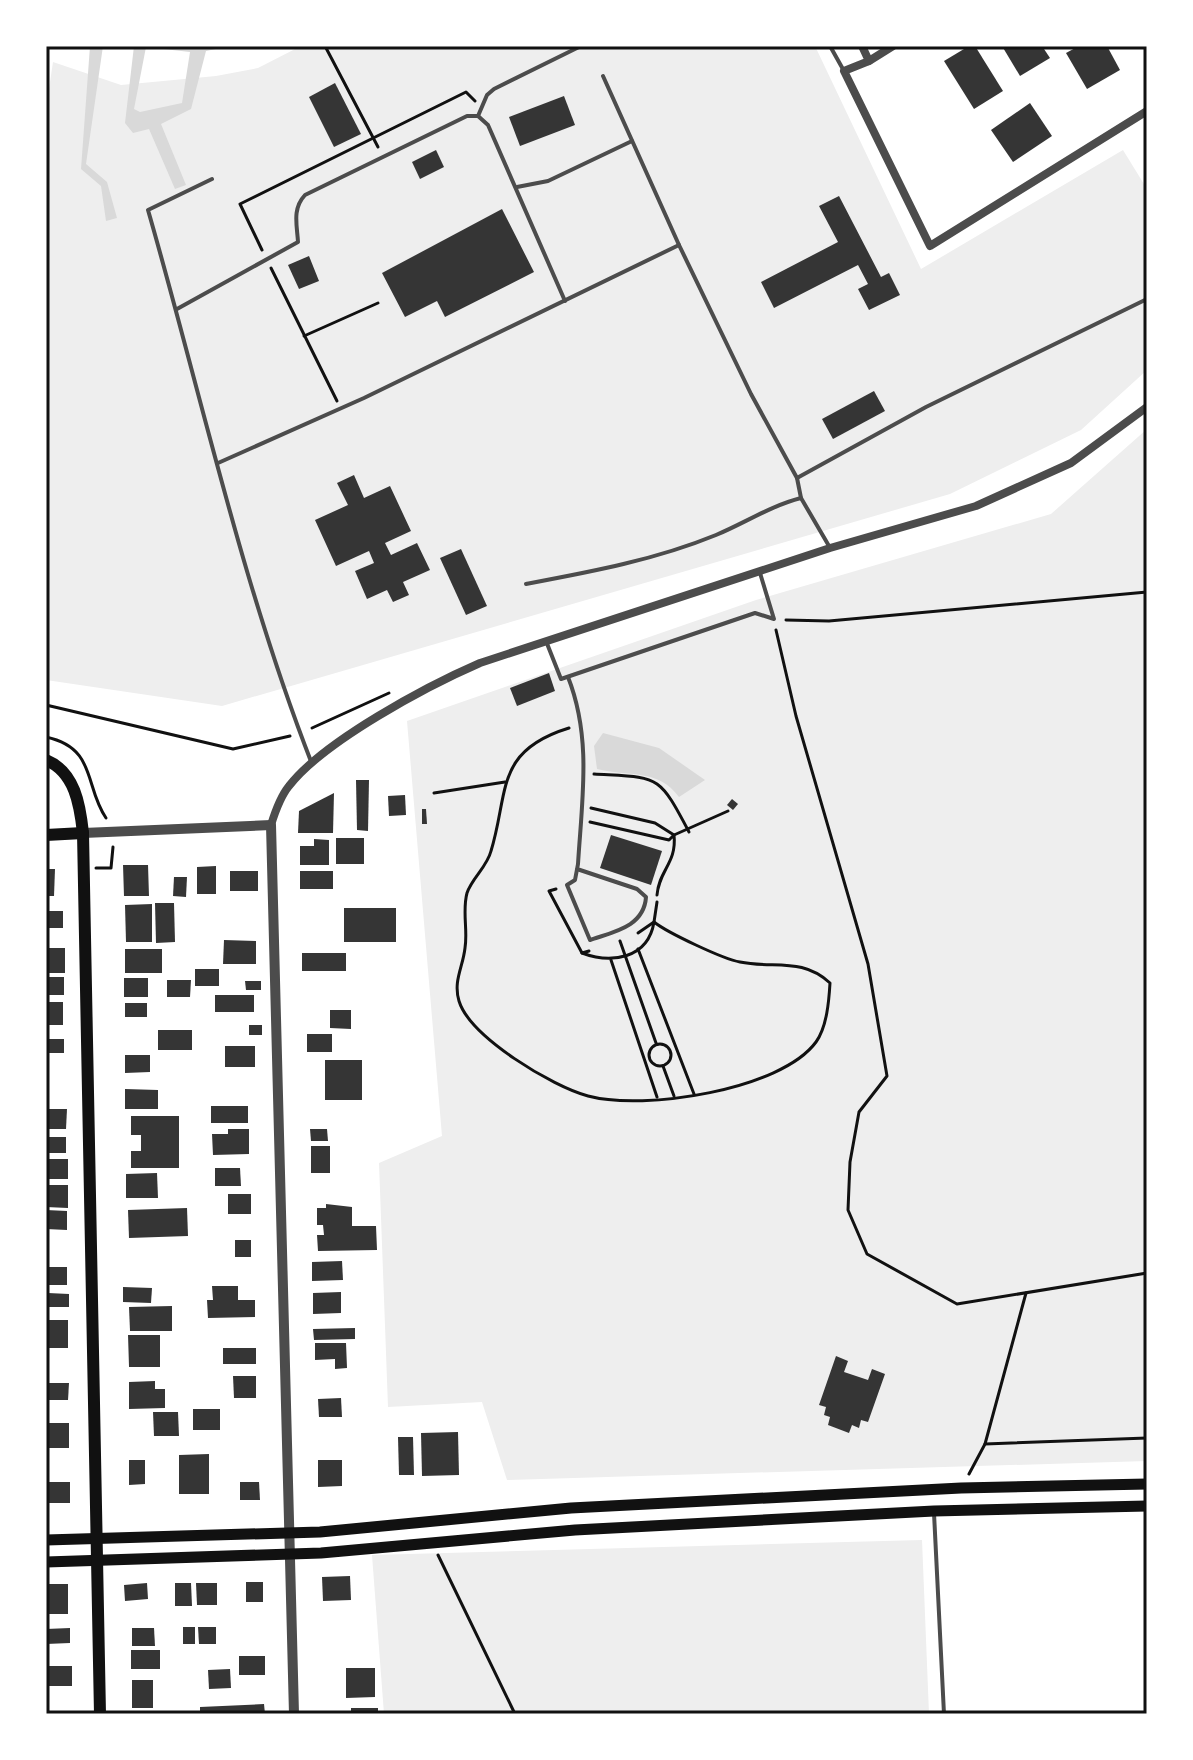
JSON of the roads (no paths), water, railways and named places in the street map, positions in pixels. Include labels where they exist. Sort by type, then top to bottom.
[{"type":"main road","points":[[46,760],[67,776],[80,807],[83,833],[100,1714]]},
{"type":"main road","points":[[46,835],[83,833]]},
{"type":"main road","points":[[46,1540],[287,1532],[571,1508],[961,1488],[1147,1484]]},
{"type":"main road","points":[[46,1562],[321,1553],[432,1541],[934,1511],[1147,1506]]},
{"type":"street","points":[[862,46],[869,61]]},
{"type":"street","points":[[893,46],[869,61],[844,71],[930,246],[1147,111]]},
{"type":"street","points":[[294,1714],[271,825],[289,786],[339,743],[446,677],[830,548],[976,506],[1071,463],[1147,407]]},
{"type":"street","points":[[83,833],[271,825]]},
{"type":"lane","points":[[478,116],[481,105],[494,89],[581,46]]},
{"type":"lane","points":[[830,46],[844,71]]},
{"type":"lane","points":[[603,76],[679,245],[751,394],[797,478],[801,498],[830,548]]},
{"type":"lane","points":[[177,309],[298,242],[296,214],[298,203],[305,195],[456,119],[478,116],[488,125],[565,301]]},
{"type":"lane","points":[[517,187],[548,181],[632,141]]},
{"type":"lane","points":[[212,179],[148,210],[217,463],[312,765]]},
{"type":"lane","points":[[217,463],[341,409],[679,245]]},
{"type":"lane","points":[[797,478],[926,407],[1147,299]]},
{"type":"lane","points":[[526,584],[675,549],[718,534],[773,506],[801,498]]},
{"type":"lane","points":[[546,641],[561,679],[755,613],[774,619],[760,572]]},
{"type":"lane","points":[[568,677],[583,725],[584,773],[577,869],[575,880],[567,885],[590,940],[629,926],[640,916],[646,897],[637,889],[577,869]]},
{"type":"lane","points":[[934,1511],[944,1714]]}]
